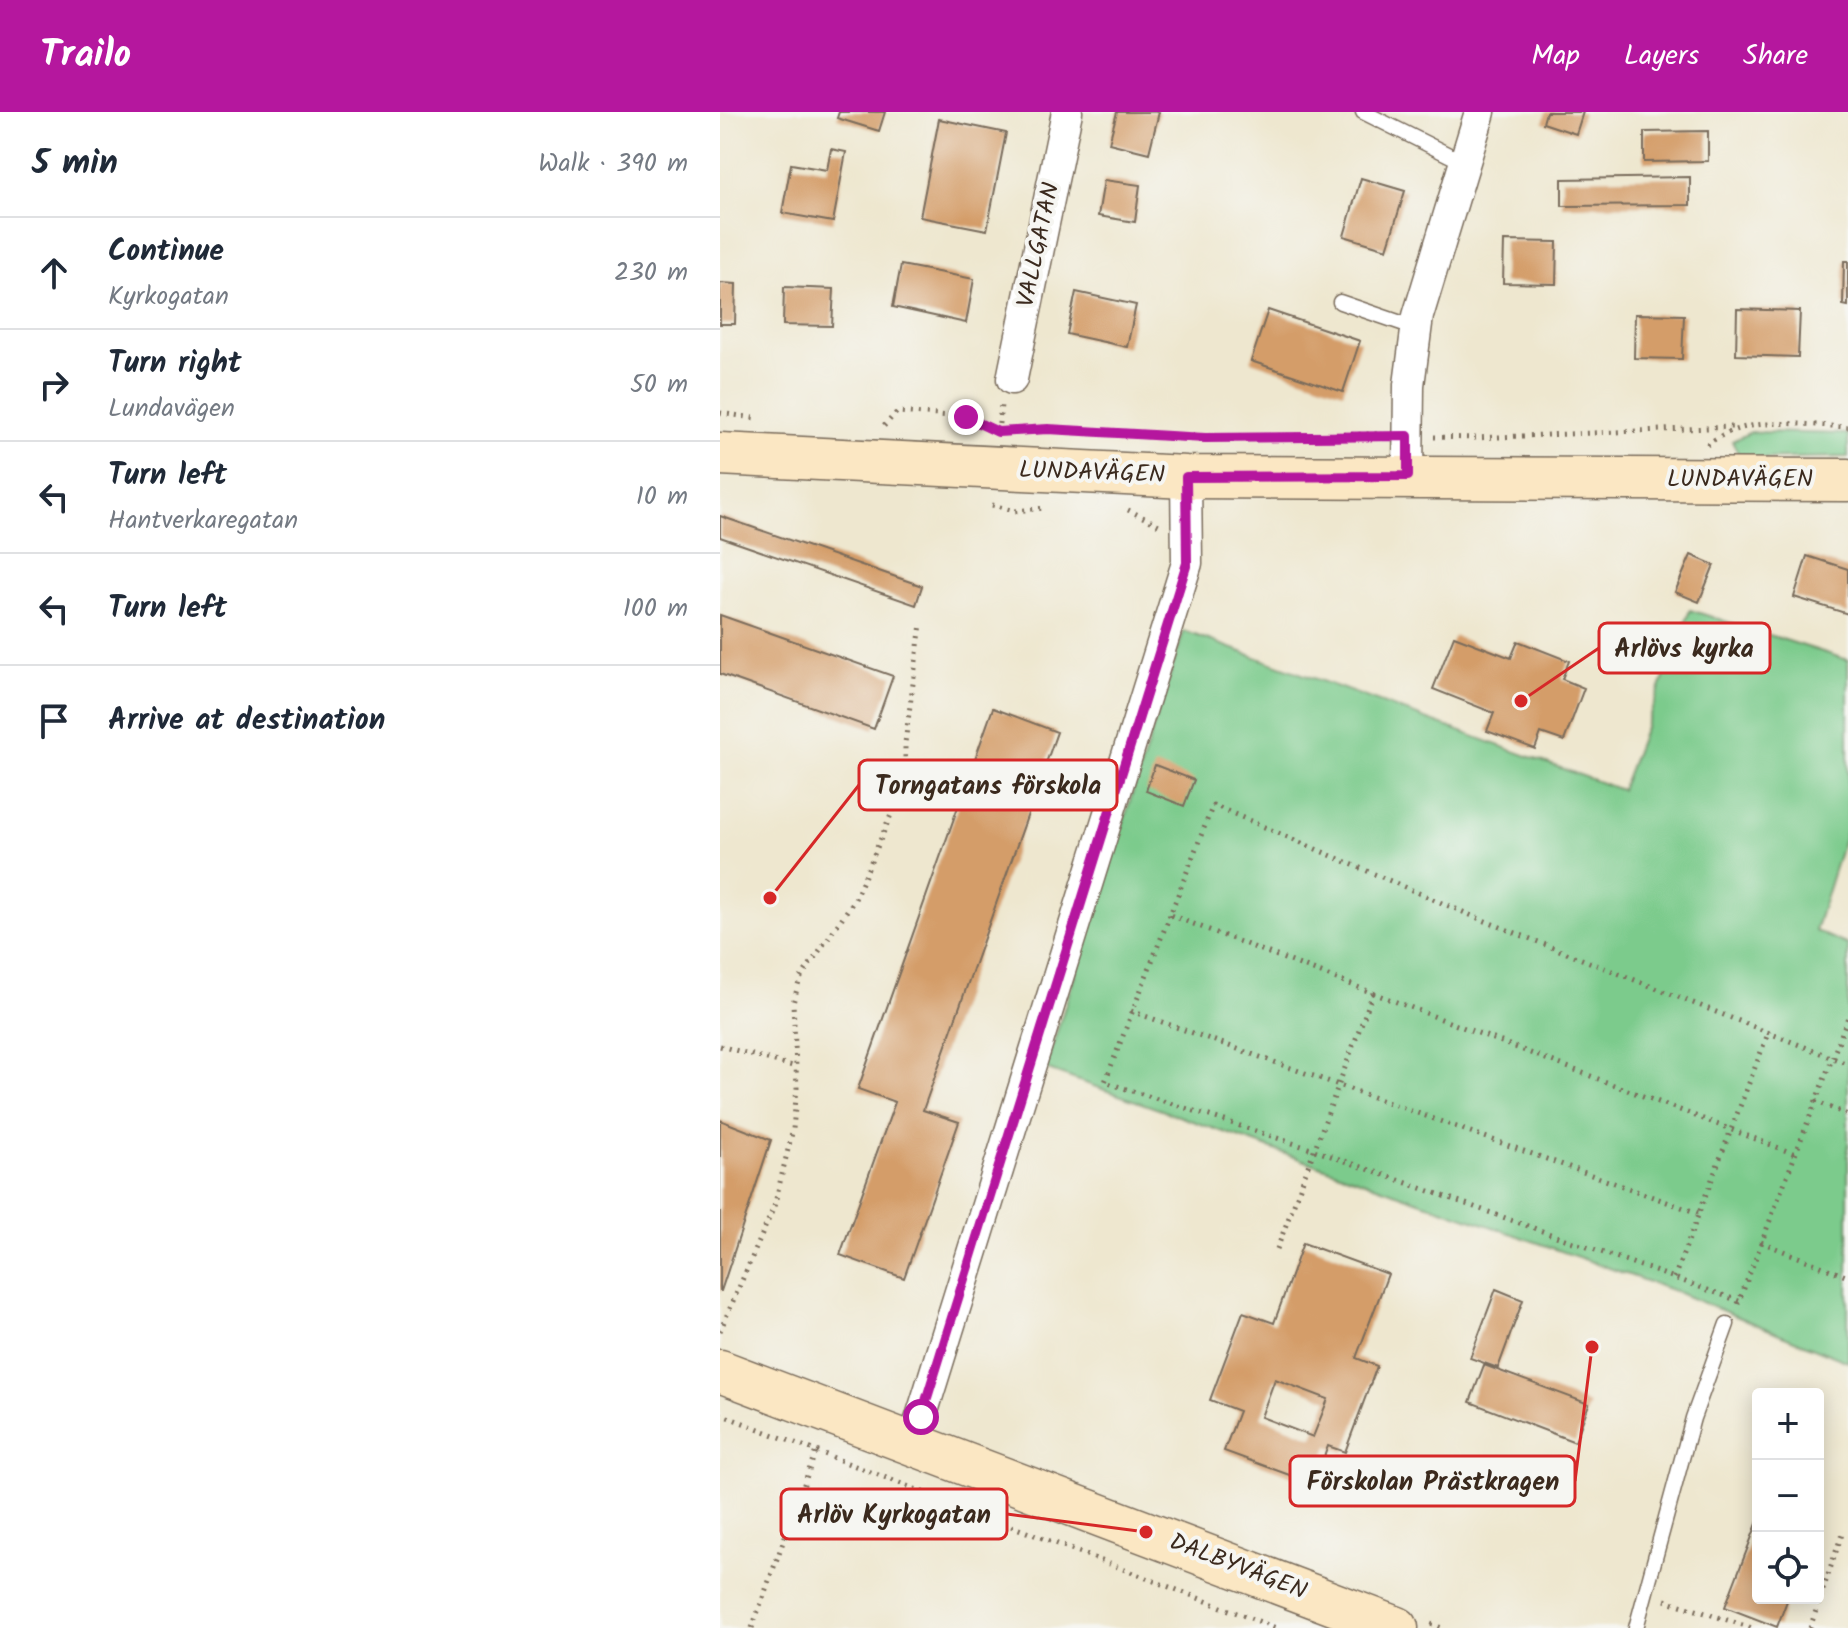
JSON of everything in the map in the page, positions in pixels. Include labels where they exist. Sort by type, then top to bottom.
[{"type":"main road","name":"LUNDAVÄGEN","points":[[720,454],[1186,477],[1408,456],[1848,480]]},
{"type":"main road","name":"DALBYVÄGEN","points":[[720,1371],[823,1431],[913,1443],[1397,1628]]},
{"type":"street","name":"VALLGATAN","points":[[1012,379],[1067,112]]},
{"type":"street","points":[[1408,456],[1409,385],[1416,328],[1480,112]]},
{"type":"street","points":[[913,1443],[1187,563],[1186,477]]},
{"type":"lane","points":[[1363,112],[1465,163]]},
{"type":"lane","points":[[1340,302],[1416,328]]},
{"type":"lane","points":[[1636,1628],[1693,1418],[1727,1324]]},
{"type":"path","points":[[881,431],[897,412],[966,417],[998,432],[1048,429],[1205,438],[1408,456],[1475,438],[1738,427]]},
{"type":"path","points":[[720,413],[763,420]]},
{"type":"path","points":[[905,428],[906,413]]},
{"type":"path","points":[[720,1331],[774,1207],[793,1129],[796,1067],[793,1003],[800,979],[855,899],[905,782],[905,743],[921,624]]},
{"type":"path","points":[[1848,1017],[1832,1057],[1815,1101],[1739,1301],[1314,1150],[1105,1082],[1213,805],[1470,915],[1769,1031],[1832,1057],[1848,1064]]},
{"type":"path","points":[[1170,915],[1795,1154]]},
{"type":"path","points":[[1277,1249],[1373,993]]},
{"type":"path","points":[[1131,1011],[1698,1213]]},
{"type":"path","points":[[1674,1278],[1769,1031]]},
{"type":"path","points":[[720,1046],[796,1067]]},
{"type":"path","points":[[1815,1101],[1848,1115]]},
{"type":"path","points":[[1761,1242],[1848,1277]]},
{"type":"path","points":[[720,1414],[823,1431],[1276,1628]]},
{"type":"path","points":[[752,1628],[823,1431]]},
{"type":"path","points":[[1810,1628],[1842,1534]]},
{"type":"path","points":[[1645,1593],[1752,1628]]},
{"type":"green space","points":[[1751,432],[1848,434],[1848,457],[1741,459],[1732,441]]},
{"type":"green space","points":[[1690,610],[1848,660],[1848,826],[1815,931],[1848,945],[1848,1362],[1677,1292],[1045,1069],[1184,631],[1621,790]]},
{"type":"building","points":[[839,112],[885,112],[879,131],[837,118]]},
{"type":"building","points":[[1117,112],[1159,112],[1149,153],[1109,143]]},
{"type":"building","points":[[1546,112],[1583,112],[1576,134],[1543,123]]},
{"type":"building","points":[[939,119],[1006,133],[987,230],[920,217]]},
{"type":"building","points":[[1708,131],[1708,161],[1644,162],[1644,132]]},
{"type":"building","points":[[831,149],[846,152],[833,222],[782,213],[791,164],[827,170]]},
{"type":"building","points":[[1690,177],[1690,205],[1562,206],[1562,179]]},
{"type":"building","points":[[1361,178],[1405,191],[1387,249],[1344,236]]},
{"type":"building","points":[[1104,180],[1140,185],[1135,222],[1098,216]]},
{"type":"building","points":[[1504,241],[1557,242],[1556,284],[1503,283]]},
{"type":"building","points":[[1844,261],[1848,261],[1848,306],[1843,305]]},
{"type":"building","points":[[901,265],[974,279],[966,323],[893,307]]},
{"type":"building","points":[[720,283],[736,284],[735,324],[720,324]]},
{"type":"building","points":[[784,287],[834,289],[832,326],[783,325]]},
{"type":"building","points":[[1076,292],[1136,305],[1127,347],[1067,334]]},
{"type":"building","points":[[1737,309],[1800,311],[1798,357],[1736,355]]},
{"type":"building","points":[[1268,310],[1360,341],[1343,392],[1251,361]]},
{"type":"building","points":[[1635,314],[1684,315],[1682,359],[1634,358]]},
{"type":"building","points":[[720,516],[922,586],[916,605],[720,537]]},
{"type":"building","points":[[1691,555],[1714,565],[1699,602],[1675,592]]},
{"type":"building","points":[[1807,556],[1848,569],[1848,614],[1794,597]]},
{"type":"building","points":[[720,615],[893,676],[874,729],[720,674]]},
{"type":"building","points":[[1454,636],[1511,658],[1518,641],[1569,661],[1562,679],[1584,688],[1564,741],[1541,733],[1535,749],[1487,731],[1494,713],[1433,689]]},
{"type":"building","points":[[993,708],[1057,732],[923,1110],[959,1122],[904,1278],[840,1255],[895,1102],[858,1089]]},
{"type":"building","points":[[1155,765],[1194,780],[1184,806],[1146,791]]},
{"type":"building","points":[[720,1120],[771,1140],[721,1291],[720,1291]]},
{"type":"building","points":[[1303,1243],[1388,1274],[1356,1358],[1377,1366],[1345,1452],[1328,1446],[1314,1484],[1224,1451],[1239,1411],[1210,1400],[1243,1312],[1274,1323]],"holes":[[[1275,1379],[1328,1399],[1313,1437],[1261,1417]]]},
{"type":"building","points":[[1496,1289],[1523,1300],[1498,1368],[1470,1358]]},
{"type":"building","points":[[1484,1365],[1589,1404],[1575,1442],[1470,1402]]},
{"type":"building","points":[[1752,1537],[1752,1604],[1786,1604],[1777,1627],[1725,1607]]},
{"type":"place","name":"Arlövs kyrka","points":[[1521,701]]},
{"type":"place","name":"Torngatans förskola","points":[[770,898]]},
{"type":"place","name":"Förskolan Prästkragen","points":[[1592,1347]]},
{"type":"place","name":"Arlöv Kyrkogatan","points":[[1146,1532]]},
{"type":"route","points":[[921,1417],[1187,563],[1186,477],[1408,476],[1408,436],[1205,438],[1048,429],[998,432],[966,417]]}]
